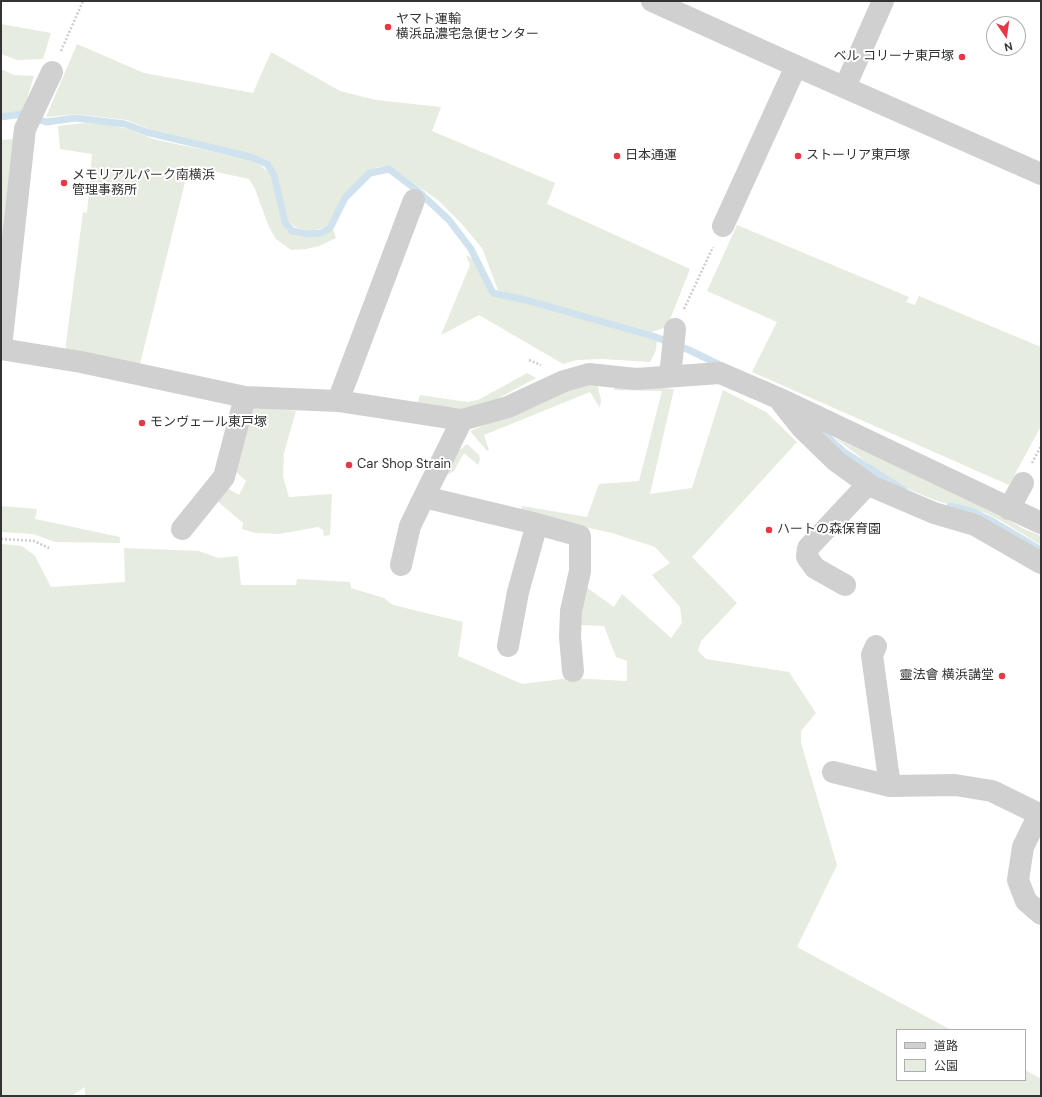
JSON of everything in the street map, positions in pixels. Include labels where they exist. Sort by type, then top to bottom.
[{"type":"street","points":[[652,1],[1041,174]]},
{"type":"street","points":[[845,88],[883,1]]},
{"type":"street","points":[[723,226],[796,66]]},
{"type":"street","points":[[52,72],[25,129],[1,348],[82,362],[245,397],[338,401],[462,420],[508,407],[564,381],[589,374],[636,379],[720,373],[778,398],[1041,523]]},
{"type":"street","points":[[338,401],[414,200]]},
{"type":"street","points":[[670,376],[675,329]]},
{"type":"street","points":[[182,529],[224,477],[245,397]]},
{"type":"street","points":[[778,398],[801,427],[836,460],[868,484],[934,513],[974,526],[1041,563]]},
{"type":"street","points":[[401,565],[410,526],[462,420]]},
{"type":"street","points":[[1009,509],[1023,483]]},
{"type":"street","points":[[845,585],[815,568],[807,556],[808,548],[868,484]]},
{"type":"street","points":[[424,497],[537,524],[580,536],[580,571],[571,611],[570,637],[573,671]]},
{"type":"street","points":[[508,646],[518,592],[537,524]]},
{"type":"street","points":[[876,646],[872,655],[890,786]]},
{"type":"street","points":[[833,772],[890,786],[955,785],[992,791],[1040,815],[1022,847],[1018,880],[1026,901],[1041,914]]},
{"type":"path","points":[[52,72],[83,1]]},
{"type":"path","points":[[675,329],[723,226]]},
{"type":"path","points":[[1,539],[34,541],[51,549]]},
{"type":"green space","points":[[1,24],[51,33],[43,59],[17,60],[1,54]]},
{"type":"green space","points":[[77,44],[144,73],[253,93],[271,52],[340,91],[376,100],[441,107],[432,131],[555,183],[547,204],[690,269],[667,327],[652,332],[498,290],[482,248],[461,223],[439,201],[390,166],[378,167],[368,172],[343,196],[328,225],[320,229],[309,231],[295,227],[288,220],[275,170],[267,160],[251,154],[149,129],[127,120],[77,114],[46,117]]},
{"type":"green space","points":[[1,69],[14,75],[34,76],[23,112],[1,114]]},
{"type":"green space","points":[[84,123],[106,124],[128,129],[153,139],[251,160],[269,173],[287,231],[294,235],[304,237],[322,234],[333,229],[336,238],[319,246],[307,249],[291,250],[276,239],[269,227],[255,189],[249,179],[189,166],[139,368],[65,351],[83,212],[87,213],[92,154],[60,149],[58,126]]},
{"type":"green space","points":[[13,139],[1,249],[1,140]]},
{"type":"green space","points":[[737,225],[909,297],[906,302],[915,305],[919,296],[1041,347],[1041,426],[1009,485],[752,372],[777,322],[707,291]]},
{"type":"green space","points":[[466,255],[473,259],[492,294],[526,301],[657,339],[656,350],[650,362],[602,359],[577,360],[563,364],[479,315],[441,335],[470,265]]},
{"type":"green space","points":[[527,373],[536,378],[486,405],[467,410],[418,403],[420,395],[467,402],[478,400]]},
{"type":"green space","points":[[597,383],[601,400],[600,408],[590,392],[484,435],[489,450],[487,451],[470,431],[529,407],[542,397]]},
{"type":"green space","points":[[615,383],[674,389],[650,494],[692,488],[723,390],[766,412],[797,442],[692,557],[737,603],[701,641],[698,651],[706,659],[789,672],[816,713],[801,731],[801,743],[837,865],[797,947],[949,1029],[896,1029],[896,1081],[1026,1081],[1026,1071],[1041,1079],[1041,1096],[85,1096],[85,1087],[71,1096],[1,1096],[1,544],[22,546],[35,556],[51,587],[125,582],[124,548],[199,551],[218,558],[238,556],[241,585],[296,585],[297,579],[350,582],[351,588],[384,598],[393,605],[463,622],[458,656],[522,684],[570,678],[627,681],[627,661],[616,657],[604,626],[579,625],[586,587],[614,607],[622,594],[671,638],[682,623],[680,607],[652,575],[670,563],[655,547],[612,533],[521,513],[522,506],[587,517],[599,484],[639,481],[662,391],[614,390]]},
{"type":"green space","points":[[249,406],[296,411],[284,453],[283,477],[289,497],[332,494],[330,535],[324,536],[323,530],[318,527],[279,534],[255,533],[242,529],[243,523],[215,499],[227,488],[239,495],[246,481],[234,470]]},
{"type":"green space","points":[[835,438],[986,505],[1022,528],[1041,536],[1041,545],[986,513],[940,502],[910,490],[868,463]]},
{"type":"green space","points":[[467,444],[479,455],[480,460],[478,465],[464,453],[454,471],[447,475],[442,473],[451,451],[461,449]]},
{"type":"green space","points":[[1,506],[37,509],[35,519],[120,537],[120,543],[55,542],[33,534],[1,532]]},
{"type":"waterway","points":[[1,117],[22,114],[46,122],[76,118],[125,124],[146,132],[251,157],[267,164],[274,175],[285,222],[292,231],[308,234],[321,233],[330,228],[345,198],[370,173],[389,169],[418,191],[449,220],[471,249],[493,293],[526,300],[653,336],[689,350],[722,366]]},
{"type":"waterway","points":[[818,425],[844,452],[904,490]]},
{"type":"waterway","points":[[950,506],[971,511],[992,521],[1041,550]]},
{"type":"place","name":"ヤマト運輸 横浜品濃宅急便センター","points":[[388,27]]},
{"type":"place","name":"ベル コリーナ東戸塚","points":[[962,57]]},
{"type":"place","name":"日本通運","points":[[617,156]]},
{"type":"place","name":"ストーリア東戸塚","points":[[798,156]]},
{"type":"place","name":"メモリアルパーク南横浜 管理事務所","points":[[64,183]]},
{"type":"place","name":"モンヴェール東戸塚","points":[[142,423]]},
{"type":"place","name":"Car Shop Strain","points":[[349,465]]},
{"type":"place","name":"ハートの森保育園","points":[[769,530]]},
{"type":"place","name":"靈法會 横浜講堂","points":[[1002,676]]}]
